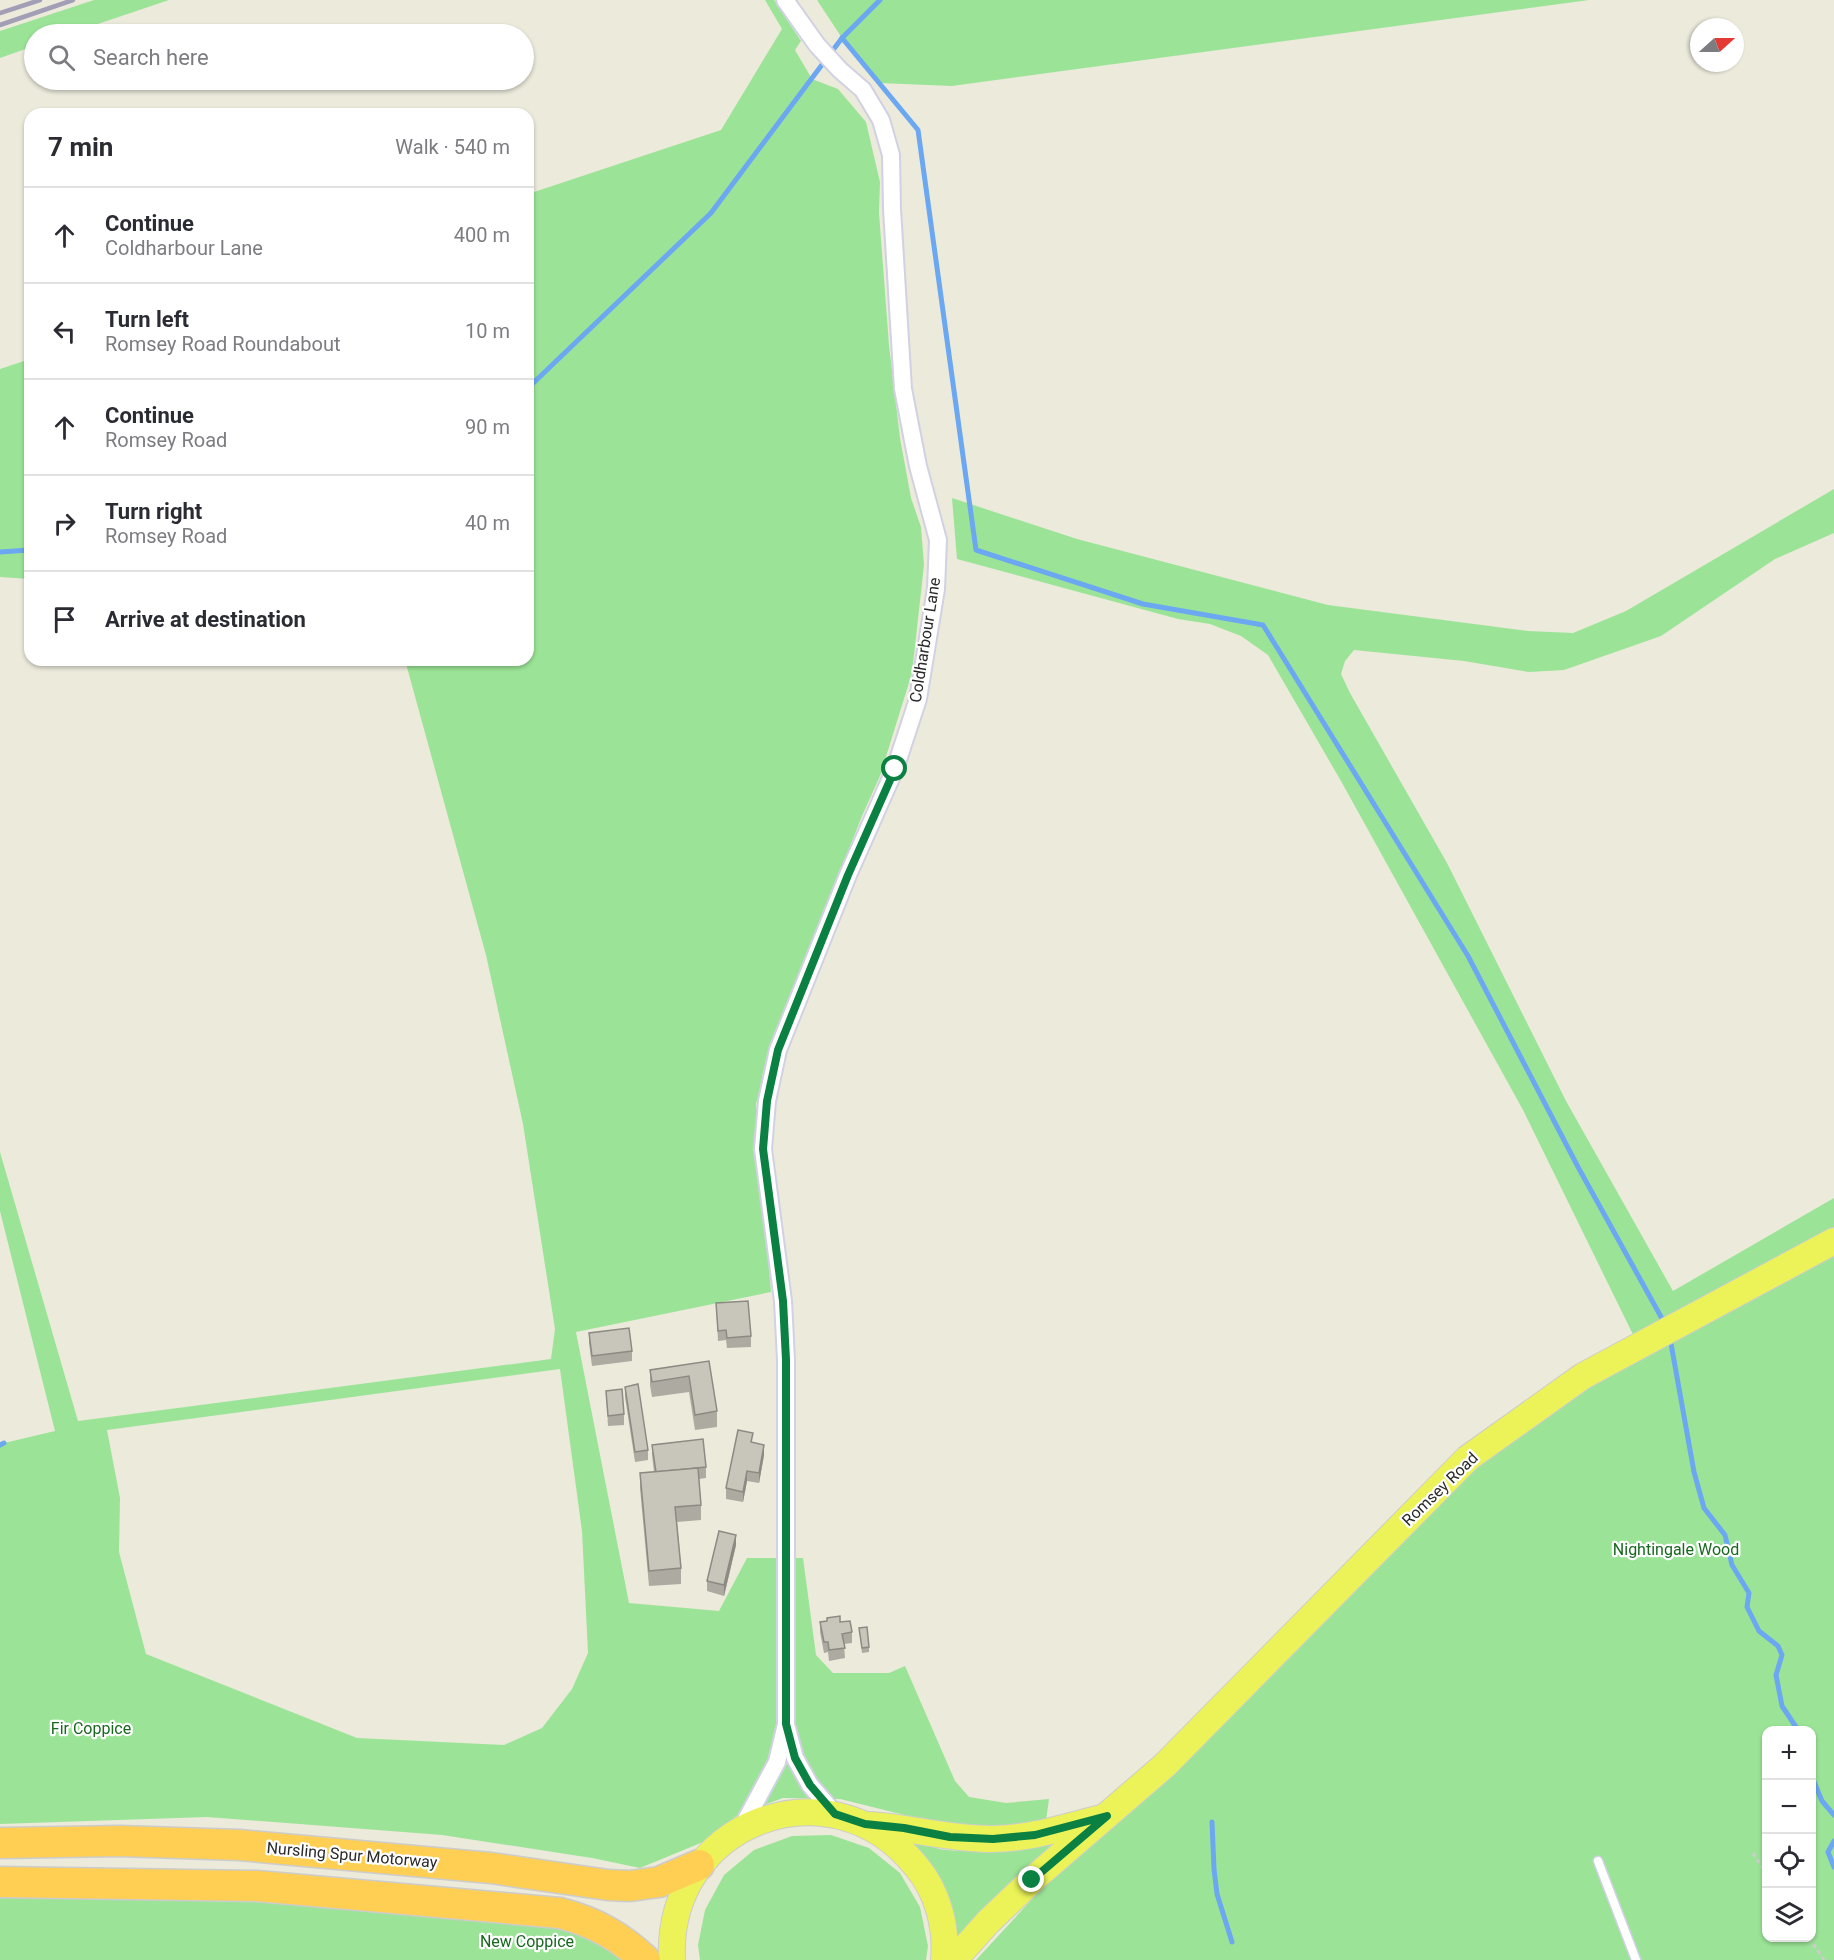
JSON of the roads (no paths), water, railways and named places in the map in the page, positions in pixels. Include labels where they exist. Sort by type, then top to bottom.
[{"type":"highway","name":"Nursling Spur Motorway","points":[[0,1843],[120,1841],[239,1845],[491,1868],[608,1885],[630,1886],[660,1882],[699,1865]]},
{"type":"highway","points":[[0,1882],[257,1886],[560,1913],[582,1918],[605,1929],[629,1945],[645,1960]]},
{"type":"main road","name":"Romsey Road","points":[[954,1960],[988,1922],[1032,1880],[1166,1765],[1468,1458],[1583,1377],[1834,1241]]},
{"type":"main road","points":[[672,1960],[672,1934],[676,1909],[699,1865],[725,1839],[741,1829],[763,1819],[787,1813],[811,1812],[835,1814],[865,1824],[887,1837],[907,1854],[923,1874],[935,1896],[942,1921],[944,1960]]},
{"type":"main road","name":"Romsey Road","points":[[865,1824],[904,1828],[950,1837],[993,1839],[1035,1835],[1107,1816]]},
{"type":"street","name":"Coldharbour Lane","points":[[741,1829],[777,1762],[786,1724],[786,1360],[783,1301],[763,1149],[767,1101],[778,1050],[848,875],[895,769],[918,699],[936,589],[938,540],[918,466],[903,389],[891,155],[882,120],[863,90],[819,48],[785,0]]},
{"type":"street","name":"Coldharbour Lane","points":[[786,1724],[795,1758],[810,1785],[835,1814]]},
{"type":"lane","points":[[1598,1861],[1636,1960]]},
{"type":"waterway","points":[[842,38],[880,0]]},
{"type":"waterway","points":[[534,382],[711,213],[842,38],[918,130],[976,550],[1143,604],[1263,625],[1468,956],[1578,1167],[1665,1324]]},
{"type":"waterway","points":[[0,552],[24,550]]},
{"type":"waterway","points":[[1670,1338],[1694,1472],[1704,1508],[1725,1535],[1732,1565],[1749,1593],[1747,1607],[1759,1631],[1778,1646],[1782,1655],[1776,1675],[1782,1706],[1795,1726]]},
{"type":"waterway","points":[[0,1445],[4,1443]]},
{"type":"waterway","points":[[1813,1780],[1822,1801],[1834,1815]]},
{"type":"waterway","points":[[1212,1822],[1217,1894],[1232,1942]]},
{"type":"waterway","points":[[1834,1841],[1828,1852],[1834,1867]]},
{"type":"railway","points":[[0,13],[40,0]]},
{"type":"railway","points":[[0,25],[73,0]]},
{"type":"park label","name":"Nightingale Wood","points":[[1676,1549]]},
{"type":"park label","name":"Fir Coppice","points":[[91,1728]]},
{"type":"park label","name":"New Coppice","points":[[527,1941]]}]
